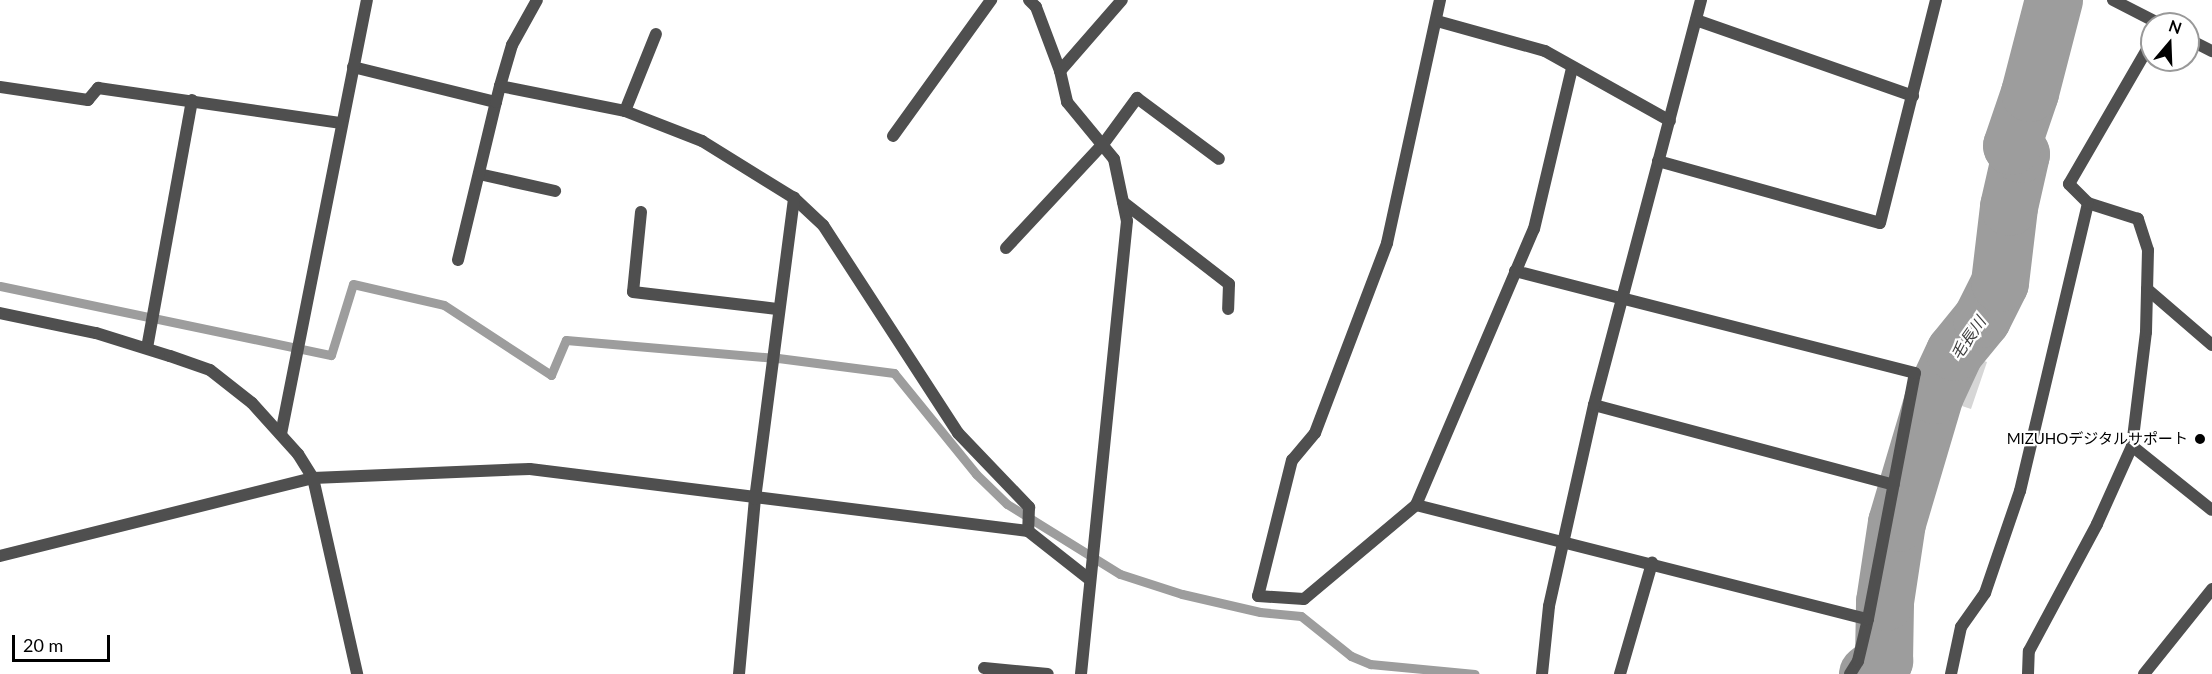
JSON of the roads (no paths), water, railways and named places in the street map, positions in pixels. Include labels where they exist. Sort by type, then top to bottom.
[{"type":"street","points":[[280,434],[367,0]]},
{"type":"street","points":[[458,260],[512,45],[537,0]]},
{"type":"street","points":[[893,136],[991,0]]},
{"type":"street","points":[[1029,0],[1036,7],[1060,71],[1067,102],[1104,143],[1114,159],[1127,221],[1081,674]]},
{"type":"street","points":[[1060,71],[1122,0]]},
{"type":"street","points":[[1440,0],[1387,243],[1315,434],[1292,460],[1258,596],[1304,599],[1416,505],[1534,229],[1572,68]]},
{"type":"street","points":[[1658,161],[1880,223],[1936,0]]},
{"type":"street","points":[[2113,0],[2140,14]]},
{"type":"street","points":[[1542,674],[1549,606],[1594,405],[1620,298],[1670,122],[1696,20],[1697,2]]},
{"type":"street","points":[[1696,20],[1913,96]]},
{"type":"street","points":[[1437,21],[1545,51],[1670,122]]},
{"type":"street","points":[[625,111],[656,34]]},
{"type":"street","points":[[2028,674],[2029,651],[2097,524],[2133,446],[2146,332],[2148,250],[2138,219],[2088,203],[2069,184],[2140,62]]},
{"type":"street","points":[[353,67],[496,102]]},
{"type":"street","points":[[500,86],[625,111],[702,141],[794,198],[823,225],[958,433],[1029,507],[1028,531]]},
{"type":"street","points":[[0,87],[88,100],[98,88],[342,123]]},
{"type":"street","points":[[1006,248],[1104,143],[1137,98],[1219,159]]},
{"type":"street","points":[[147,348],[192,100]]},
{"type":"street","points":[[479,174],[555,191]]},
{"type":"street","points":[[739,674],[755,499],[777,309],[794,198]]},
{"type":"street","points":[[1123,202],[1229,284],[1228,309]]},
{"type":"street","points":[[1951,674],[1961,627],[1985,593],[2020,491],[2088,203]]},
{"type":"street","points":[[641,212],[633,292],[777,309]]},
{"type":"street","points":[[1515,272],[1915,373],[1868,619],[1858,661],[1850,674]]},
{"type":"street","points":[[2147,289],[2212,345]]},
{"type":"street","points":[[0,313],[147,348],[210,370],[252,403],[280,434],[313,478],[357,674]]},
{"type":"street","points":[[1594,405],[1893,485]]},
{"type":"street","points":[[2133,446],[2212,510]]},
{"type":"street","points":[[0,556],[313,478],[530,469],[755,499],[1028,531],[1089,579]]},
{"type":"street","points":[[1416,505],[1564,540],[1868,619]]},
{"type":"street","points":[[1620,674],[1652,563]]},
{"type":"street","points":[[2144,674],[2212,589]]},
{"type":"street","points":[[984,668],[1048,674]]},
{"type":"waterway","name":"毛長川","points":[[1868,674],[1884,661],[1885,602],[1897,523],[1935,395],[1955,352],[1982,319],[2000,283],[2009,207],[2021,154],[2012,146],[2030,93],[2054,0]]},
{"type":"waterway","points":[[0,286],[331,355],[353,284],[444,305],[551,375],[566,340],[778,358],[894,373],[976,474],[1007,504],[1120,574],[1182,594],[1260,612],[1301,616],[1351,656],[1370,664],[1475,674]]},
{"type":"place","name":"MIZUHOデジタルサポート","points":[[2200,439]]}]
